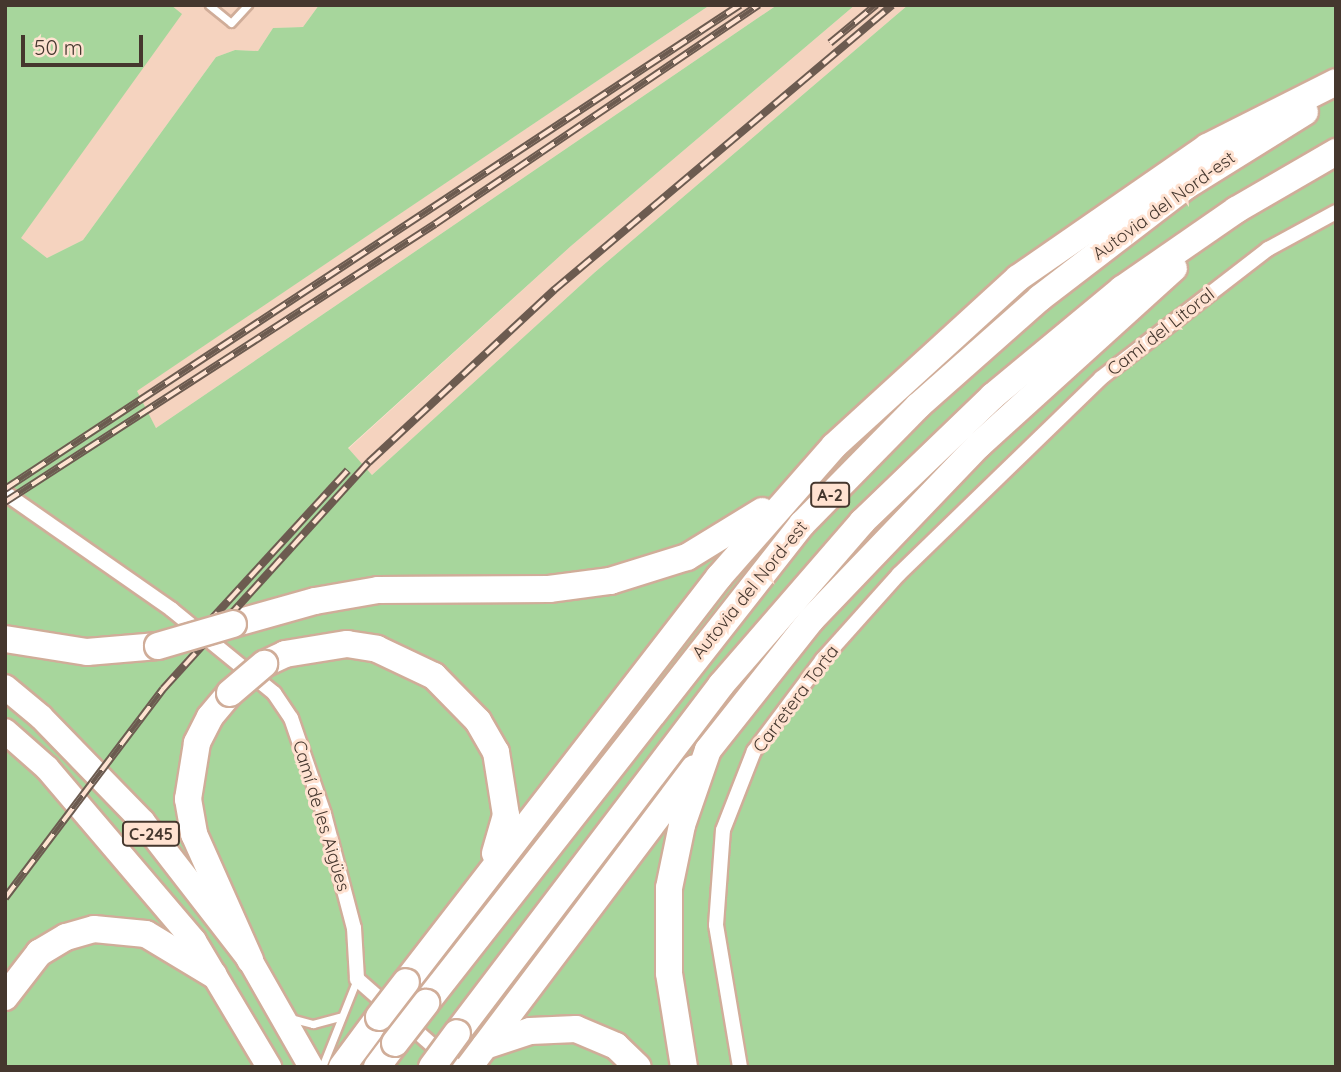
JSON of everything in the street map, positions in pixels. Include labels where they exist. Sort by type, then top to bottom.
[{"type":"highway","points":[[342,1067],[489,871],[719,577],[834,446],[1018,278],[1207,147],[1336,82]]},
{"type":"highway","name":"Autovia del Nord-est","points":[[384,1058],[802,524],[918,405],[1040,298],[1186,186],[1336,92]]},
{"type":"highway","name":"A-2","points":[[432,1067],[721,685],[862,522],[1058,340],[1236,209],[1336,152]]},
{"type":"highway","points":[[478,1055],[708,750],[811,620],[979,445],[1236,209]]},
{"type":"highway","points":[[5,639],[87,652],[158,646],[233,624],[367,591],[549,589],[632,576],[704,549],[795,488]]},
{"type":"highway","points":[[250,960],[199,846],[188,799],[197,743],[210,717],[230,694],[264,664],[315,647],[377,649],[406,659],[457,696],[496,752],[503,783],[506,815],[489,871]]},
{"type":"highway","name":"C-245","points":[[5,687],[107,782],[250,960],[285,1017],[311,1067]]},
{"type":"highway","name":"C-245","points":[[5,731],[47,768],[128,858],[194,941],[269,1067]]},
{"type":"highway","points":[[684,1067],[669,973],[669,888],[682,825],[708,750]]},
{"type":"highway","points":[[5,998],[39,953],[66,937],[94,929],[146,934],[214,975]]},
{"type":"highway","points":[[478,1055],[530,1031],[576,1029],[616,1046],[638,1067]]},
{"type":"street","name":"Camí del Litoral","points":[[1000,472],[1111,370],[1269,249],[1336,212]]},
{"type":"street","name":"Carretera Torta","points":[[740,1067],[716,926],[723,830],[754,751],[822,660],[1000,472]]},
{"type":"street","name":"Camí de les Aigües","points":[[5,493],[171,609],[274,693],[291,718],[324,814],[354,928],[357,979]]},
{"type":"street","points":[[357,979],[457,1067]]},
{"type":"lane","points":[[209,5],[231,23],[248,5]]},
{"type":"lane","points":[[322,1067],[357,979]]},
{"type":"lane","points":[[285,1017],[313,1024],[340,1017]]},
{"type":"shaded area","points":[[171,5],[319,5],[303,27],[273,28],[258,51],[235,50],[216,57],[83,240],[47,258],[20,238],[181,14]]},
{"type":"shaded area","points":[[710,5],[777,5],[156,428],[136,391]]},
{"type":"shaded area","points":[[855,5],[908,5],[594,273],[372,475],[348,449],[571,246]]},
{"type":"green space","points":[[5,5],[171,5],[182,14],[21,238],[47,258],[83,240],[216,57],[235,50],[258,51],[273,28],[303,27],[319,5],[710,5],[137,391],[156,428],[777,5],[855,5],[571,246],[348,448],[372,475],[594,273],[908,5],[1336,5],[1336,1067],[5,1067]]},
{"type":"railway","points":[[5,489],[740,5]]},
{"type":"railway","points":[[5,502],[435,224],[759,5]]},
{"type":"railway","points":[[830,43],[876,5]]},
{"type":"railway","points":[[5,898],[163,689],[369,462],[554,290],[892,5]]},
{"type":"railway","points":[[185,648],[348,470]]}]
